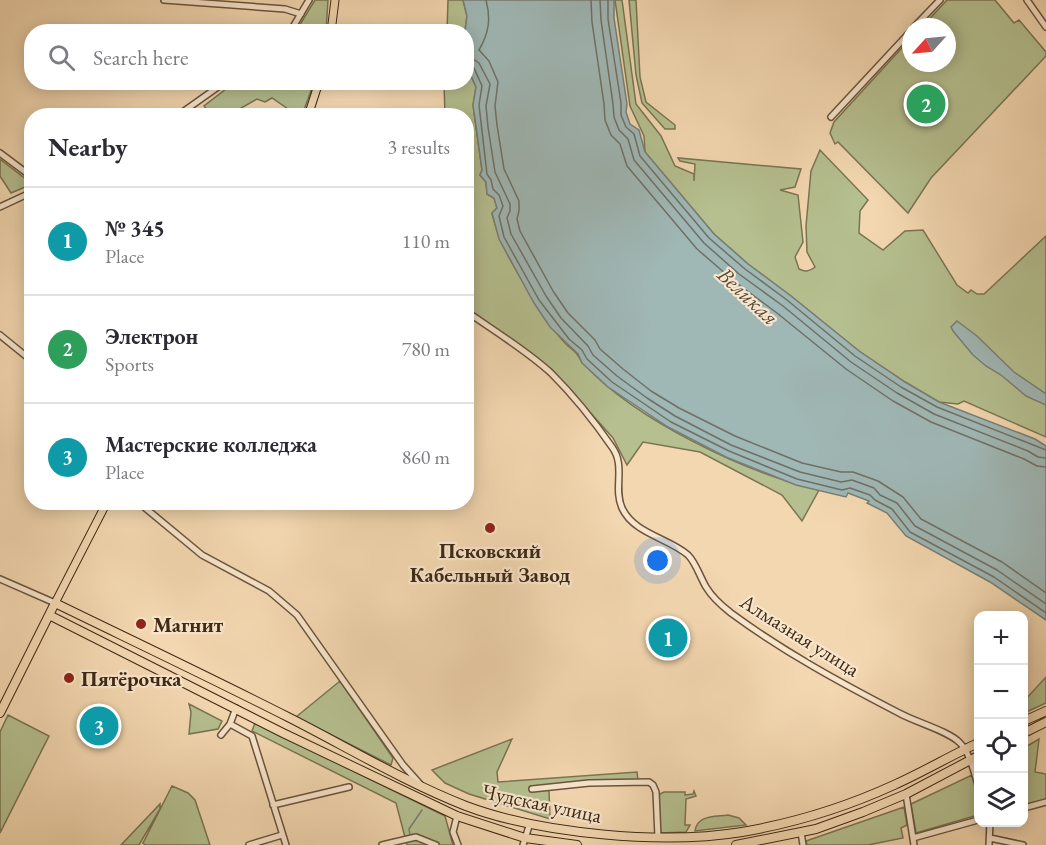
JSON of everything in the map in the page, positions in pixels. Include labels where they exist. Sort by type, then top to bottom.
[{"type":"highway","name":"Чудская улица","points":[[55,603],[421,785],[468,806],[530,824],[617,836],[658,837],[740,832],[812,816],[859,799],[896,784],[974,744]]},
{"type":"highway","points":[[0,713],[55,603]]},
{"type":"highway","name":"Чудская улица","points":[[49,615],[301,742],[456,816],[524,842],[577,845]]},
{"type":"highway","points":[[1028,720],[1046,711]]},
{"type":"highway","points":[[283,733],[291,727],[292,723],[288,717]]},
{"type":"highway","points":[[1028,731],[1046,722]]},
{"type":"highway","points":[[301,742],[300,732],[309,728]]},
{"type":"highway","points":[[736,845],[801,832],[863,812],[906,794],[974,758]]},
{"type":"highway","points":[[859,799],[858,805],[863,812]]},
{"type":"highway","points":[[830,809],[837,817],[834,822]]},
{"type":"main road","points":[[332,24],[335,0]]},
{"type":"main road","points":[[311,108],[316,90]]},
{"type":"main road","points":[[55,603],[104,510]]},
{"type":"street","points":[[164,0],[285,9],[301,14]]},
{"type":"street","points":[[295,24],[309,0]]},
{"type":"street","points":[[923,18],[940,0]]},
{"type":"street","points":[[1027,0],[1046,27]]},
{"type":"street","points":[[831,117],[902,41]]},
{"type":"street","points":[[188,108],[214,90]]},
{"type":"street","points":[[0,153],[24,171]]},
{"type":"street","points":[[0,207],[24,196]]},
{"type":"street","name":"Алмазная улица","points":[[474,317],[541,366],[565,387],[618,456],[619,496],[622,508],[629,518],[686,554],[707,590],[725,608],[780,646],[902,715],[951,737],[964,749]]},
{"type":"street","points":[[0,335],[24,354]]},
{"type":"street","points":[[148,510],[202,555],[269,591],[297,615],[403,765],[421,785]]},
{"type":"street","points":[[0,579],[55,603]]},
{"type":"street","points":[[221,735],[230,724],[236,708]]},
{"type":"street","points":[[230,724],[252,736],[286,845]]},
{"type":"street","points":[[964,749],[974,773]]},
{"type":"street","points":[[532,789],[589,783],[649,782],[656,792],[658,837]]},
{"type":"street","points":[[273,805],[349,787]]},
{"type":"street","points":[[906,794],[914,842],[974,821]]},
{"type":"street","points":[[1028,807],[1046,802]]},
{"type":"street","points":[[456,816],[453,832],[458,845]]},
{"type":"street","points":[[524,842],[530,824]]},
{"type":"street","points":[[801,832],[803,845]]},
{"type":"street","points":[[249,845],[282,835]]},
{"type":"street","points":[[382,845],[416,837],[436,845]]},
{"type":"street","points":[[990,842],[1023,845]]},
{"type":"green space","points":[[315,0],[328,0],[326,24],[300,24]]},
{"type":"green space","points":[[448,0],[463,0],[467,16],[466,24],[447,24]]},
{"type":"green space","points":[[615,0],[622,0],[636,104],[661,136],[675,166],[694,174],[694,181],[695,164],[680,161],[678,158],[801,169],[795,187],[780,190],[798,195],[803,242],[795,257],[799,269],[807,271],[815,267],[807,252],[806,226],[811,171],[820,150],[868,200],[860,211],[859,233],[883,250],[905,231],[923,230],[957,285],[968,293],[971,290],[977,294],[984,294],[1046,236],[1046,437],[964,401],[958,404],[939,402],[905,382],[859,351],[748,264],[714,234],[645,152],[644,136],[630,106]]},
{"type":"green space","points":[[629,0],[636,0],[640,77],[646,102],[675,125],[675,129],[665,129],[642,103],[636,75]]},
{"type":"green space","points":[[947,0],[995,0],[1014,23],[1019,20],[1046,52],[1046,56],[931,178],[908,213],[838,142],[835,144],[830,133],[834,122],[902,48],[902,72],[956,72],[956,18],[930,18]]},
{"type":"green space","points":[[474,83],[476,87],[473,108],[445,108],[444,90],[474,90]]},
{"type":"green space","points":[[225,90],[311,90],[305,108],[287,108],[272,98],[265,102],[257,99],[241,108],[206,108],[204,106]]},
{"type":"green space","points":[[474,112],[482,170],[480,175],[486,182],[487,194],[494,198],[497,208],[492,214],[505,249],[516,271],[558,335],[583,363],[632,405],[693,442],[759,471],[819,490],[802,521],[782,495],[700,452],[643,442],[627,465],[613,438],[551,369],[474,313]]},
{"type":"green space","points":[[0,159],[24,178],[24,187],[11,193],[0,176]]},
{"type":"green space","points":[[1046,677],[1046,703],[1028,711],[1028,697]]},
{"type":"green space","points":[[340,681],[393,758],[391,765],[296,717]]},
{"type":"green space","points":[[189,704],[222,721],[218,729],[189,734],[191,712]]},
{"type":"green space","points":[[8,715],[49,736],[0,833],[0,732]]},
{"type":"green space","points":[[255,723],[445,816],[453,845],[407,845],[396,803],[252,731]]},
{"type":"green space","points":[[512,739],[497,772],[498,782],[637,772],[638,780],[575,783],[549,790],[550,819],[469,794],[445,783],[432,770]]},
{"type":"green space","points":[[1039,739],[1035,772],[1046,774],[1046,800],[1028,805],[1028,773],[1028,746]]},
{"type":"green space","points":[[972,775],[974,816],[916,833],[911,804]]},
{"type":"green space","points":[[172,786],[188,793],[195,800],[210,845],[145,845],[143,843]]},
{"type":"green space","points":[[694,791],[696,796],[686,799],[685,825],[690,825],[686,832],[660,833],[658,795],[664,792],[685,792],[685,795],[693,794]]},
{"type":"green space","points":[[160,804],[160,809],[139,845],[121,845]]},
{"type":"green space","points":[[904,807],[907,825],[901,828],[903,838],[868,845],[807,845],[806,841]]},
{"type":"green space","points":[[728,815],[739,818],[746,825],[695,831],[696,826],[703,819]]},
{"type":"water","name":"Великая","points":[[463,0],[614,0],[614,18],[627,104],[626,112],[630,124],[639,130],[645,152],[714,234],[748,264],[859,351],[905,382],[939,402],[1035,439],[1046,446],[1046,620],[990,582],[906,536],[887,513],[867,503],[869,501],[848,493],[846,497],[796,485],[726,457],[668,427],[608,387],[582,363],[578,354],[550,327],[534,303],[499,239],[492,213],[497,208],[494,198],[487,194],[486,182],[480,175],[482,170],[473,105],[476,87],[474,83],[474,24],[466,24],[467,16]]},
{"type":"water","points":[[957,321],[977,336],[1014,372],[1046,394],[1046,405],[1026,396],[973,355],[951,327]]},
{"type":"waterway","points":[[410,835],[409,829],[422,810]]},
{"type":"place","name":"Электрон","points":[[926,104]]},
{"type":"place","name":"Псковский Кабельный Завод","points":[[490,528]]},
{"type":"place","name":"Магнит","points":[[141,624]]},
{"type":"place","name":"№ 345","points":[[668,638]]},
{"type":"place","name":"Пятёрочка","points":[[69,678]]},
{"type":"place","name":"Мастерские колледжа","points":[[99,726]]}]
